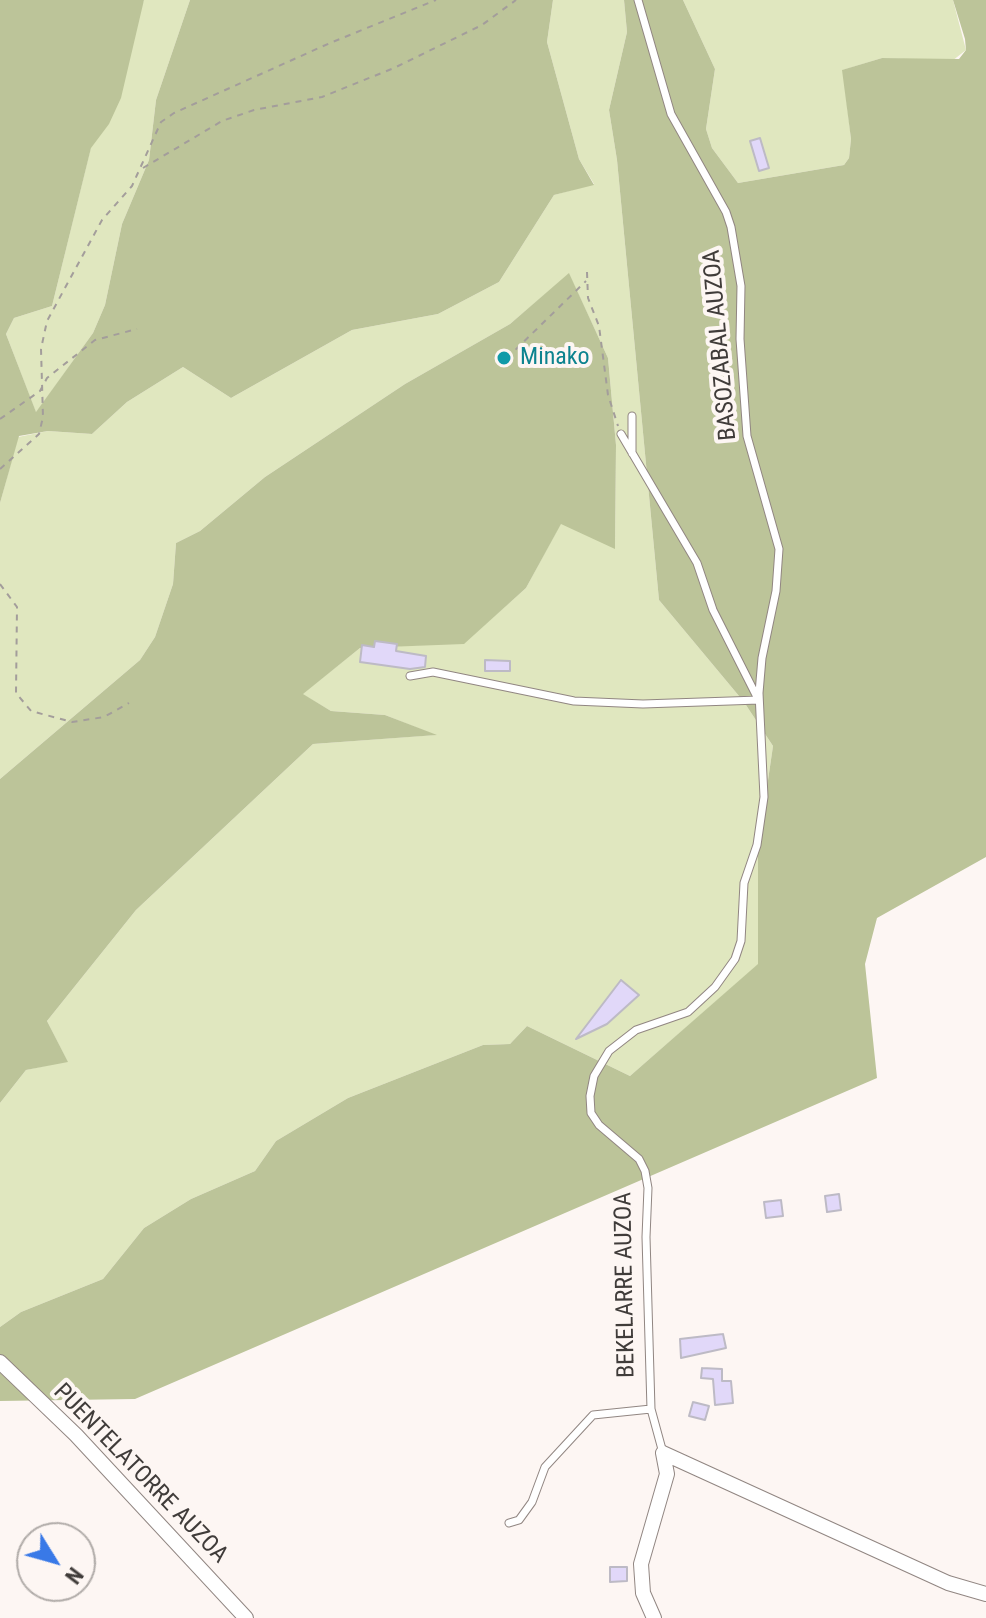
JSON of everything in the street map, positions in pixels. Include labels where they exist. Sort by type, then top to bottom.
[{"type":"street","name":"PUENTELATORRE AUZOA","points":[[0,1362],[76,1435],[246,1618]]},
{"type":"street","points":[[663,1453],[948,1583],[986,1594]]},
{"type":"street","name":"BEKELARRE AUZOA","points":[[654,1618],[643,1593],[641,1564],[667,1474],[663,1453]]},
{"type":"lane","name":"BASOZABAL AUZOA","points":[[638,0],[671,114],[726,212],[737,254],[747,436],[779,549],[776,591],[762,658],[759,700]]},
{"type":"lane","points":[[632,416],[632,455]]},
{"type":"lane","points":[[410,676],[433,672],[574,701],[643,704],[759,700],[713,610],[697,563],[621,434]]},
{"type":"lane","name":"BEKELARRE AUZOA","points":[[663,1453],[651,1409],[646,1237],[648,1188],[639,1159],[599,1125],[591,1113],[590,1096],[594,1076],[609,1051],[636,1030],[688,1012],[715,987],[735,959],[741,941],[744,883],[757,845],[764,797],[759,700]]},
{"type":"lane","name":"BEKELARRE AUZOA","points":[[509,1523],[519,1520],[532,1502],[545,1467],[593,1415],[651,1409]]},
{"type":"path","points":[[0,469],[39,434],[43,417],[41,349],[47,321],[102,220],[127,194],[142,169],[155,131],[174,113],[436,0]]},
{"type":"path","points":[[142,169],[222,121],[254,110],[322,97],[394,68],[482,25],[516,0]]},
{"type":"path","points":[[587,272],[588,298],[599,326],[606,363],[608,395],[621,434]]},
{"type":"path","points":[[507,358],[588,280]]},
{"type":"path","points":[[0,419],[40,391],[47,378],[95,340],[137,329]]},
{"type":"path","points":[[0,584],[17,607],[16,693],[31,711],[72,722],[104,717],[129,703]]},
{"type":"green space","points":[[0,0],[144,0],[121,98],[109,124],[91,148],[52,306],[14,318],[6,334],[36,412],[93,333],[105,305],[122,224],[149,160],[156,100],[190,0],[553,0],[547,42],[579,159],[594,185],[554,195],[499,282],[438,314],[352,330],[231,398],[183,367],[127,402],[92,434],[48,431],[19,436],[0,503]]},
{"type":"green space","points":[[144,0],[190,0],[156,100],[149,160],[122,224],[105,305],[93,333],[36,413],[6,334],[14,318],[52,306],[91,147]]},
{"type":"green space","points":[[553,0],[624,0],[627,32],[609,110],[617,160],[659,600],[744,702],[773,746],[758,849],[759,964],[630,1076],[527,1026],[510,1044],[483,1045],[348,1098],[276,1141],[255,1171],[191,1199],[144,1228],[103,1279],[21,1312],[0,1327],[0,1103],[26,1070],[67,1061],[47,1021],[136,910],[313,744],[435,735],[385,715],[331,711],[302,694],[360,648],[464,643],[526,588],[561,523],[615,548],[616,445],[608,358],[569,274],[510,324],[405,384],[265,477],[200,531],[176,543],[173,584],[155,637],[140,660],[0,779],[0,503],[18,437],[48,431],[92,434],[127,402],[183,367],[231,398],[352,330],[438,314],[499,282],[554,195],[594,184],[579,159],[547,42]]},
{"type":"green space","points":[[624,0],[683,0],[715,69],[706,129],[712,148],[738,183],[844,165],[849,158],[851,139],[842,70],[882,58],[959,59],[966,50],[965,39],[953,0],[986,0],[986,857],[877,918],[865,964],[877,1078],[135,1399],[0,1401],[0,1327],[21,1312],[103,1279],[144,1228],[191,1199],[255,1171],[276,1141],[348,1098],[483,1045],[510,1044],[527,1026],[630,1076],[758,964],[758,849],[773,746],[744,702],[659,600],[617,160],[609,110],[627,32]]},
{"type":"green space","points":[[683,0],[953,0],[966,50],[952,61],[882,58],[843,70],[851,139],[849,158],[844,165],[738,183],[712,148],[706,129],[715,69]]},
{"type":"green space","points":[[569,273],[608,358],[616,445],[615,549],[561,524],[526,588],[464,644],[360,648],[303,694],[331,711],[385,715],[437,735],[313,744],[136,910],[47,1021],[68,1062],[26,1070],[0,1103],[0,779],[140,660],[155,637],[173,584],[176,543],[200,531],[265,477],[405,384],[510,324]]},
{"type":"building","points":[[760,138],[769,168],[759,171],[750,141]]},
{"type":"building","points":[[375,641],[397,644],[396,651],[426,656],[425,667],[410,669],[360,662],[362,645],[374,647]]},
{"type":"building","points":[[485,660],[510,661],[510,671],[485,671]]},
{"type":"building","points":[[621,980],[639,995],[607,1024],[576,1039]]},
{"type":"building","points":[[839,1194],[841,1210],[827,1212],[825,1196]]},
{"type":"building","points":[[781,1200],[783,1216],[766,1218],[764,1202]]},
{"type":"building","points":[[723,1334],[726,1348],[681,1358],[680,1339]]},
{"type":"building","points":[[702,1368],[722,1369],[722,1381],[731,1381],[733,1403],[715,1405],[713,1379],[701,1378]]},
{"type":"building","points":[[693,1402],[709,1406],[705,1420],[689,1416]]},
{"type":"building","points":[[610,1567],[627,1567],[627,1581],[610,1582]]},
{"type":"place","name":"Minako","points":[[504,358]]}]
